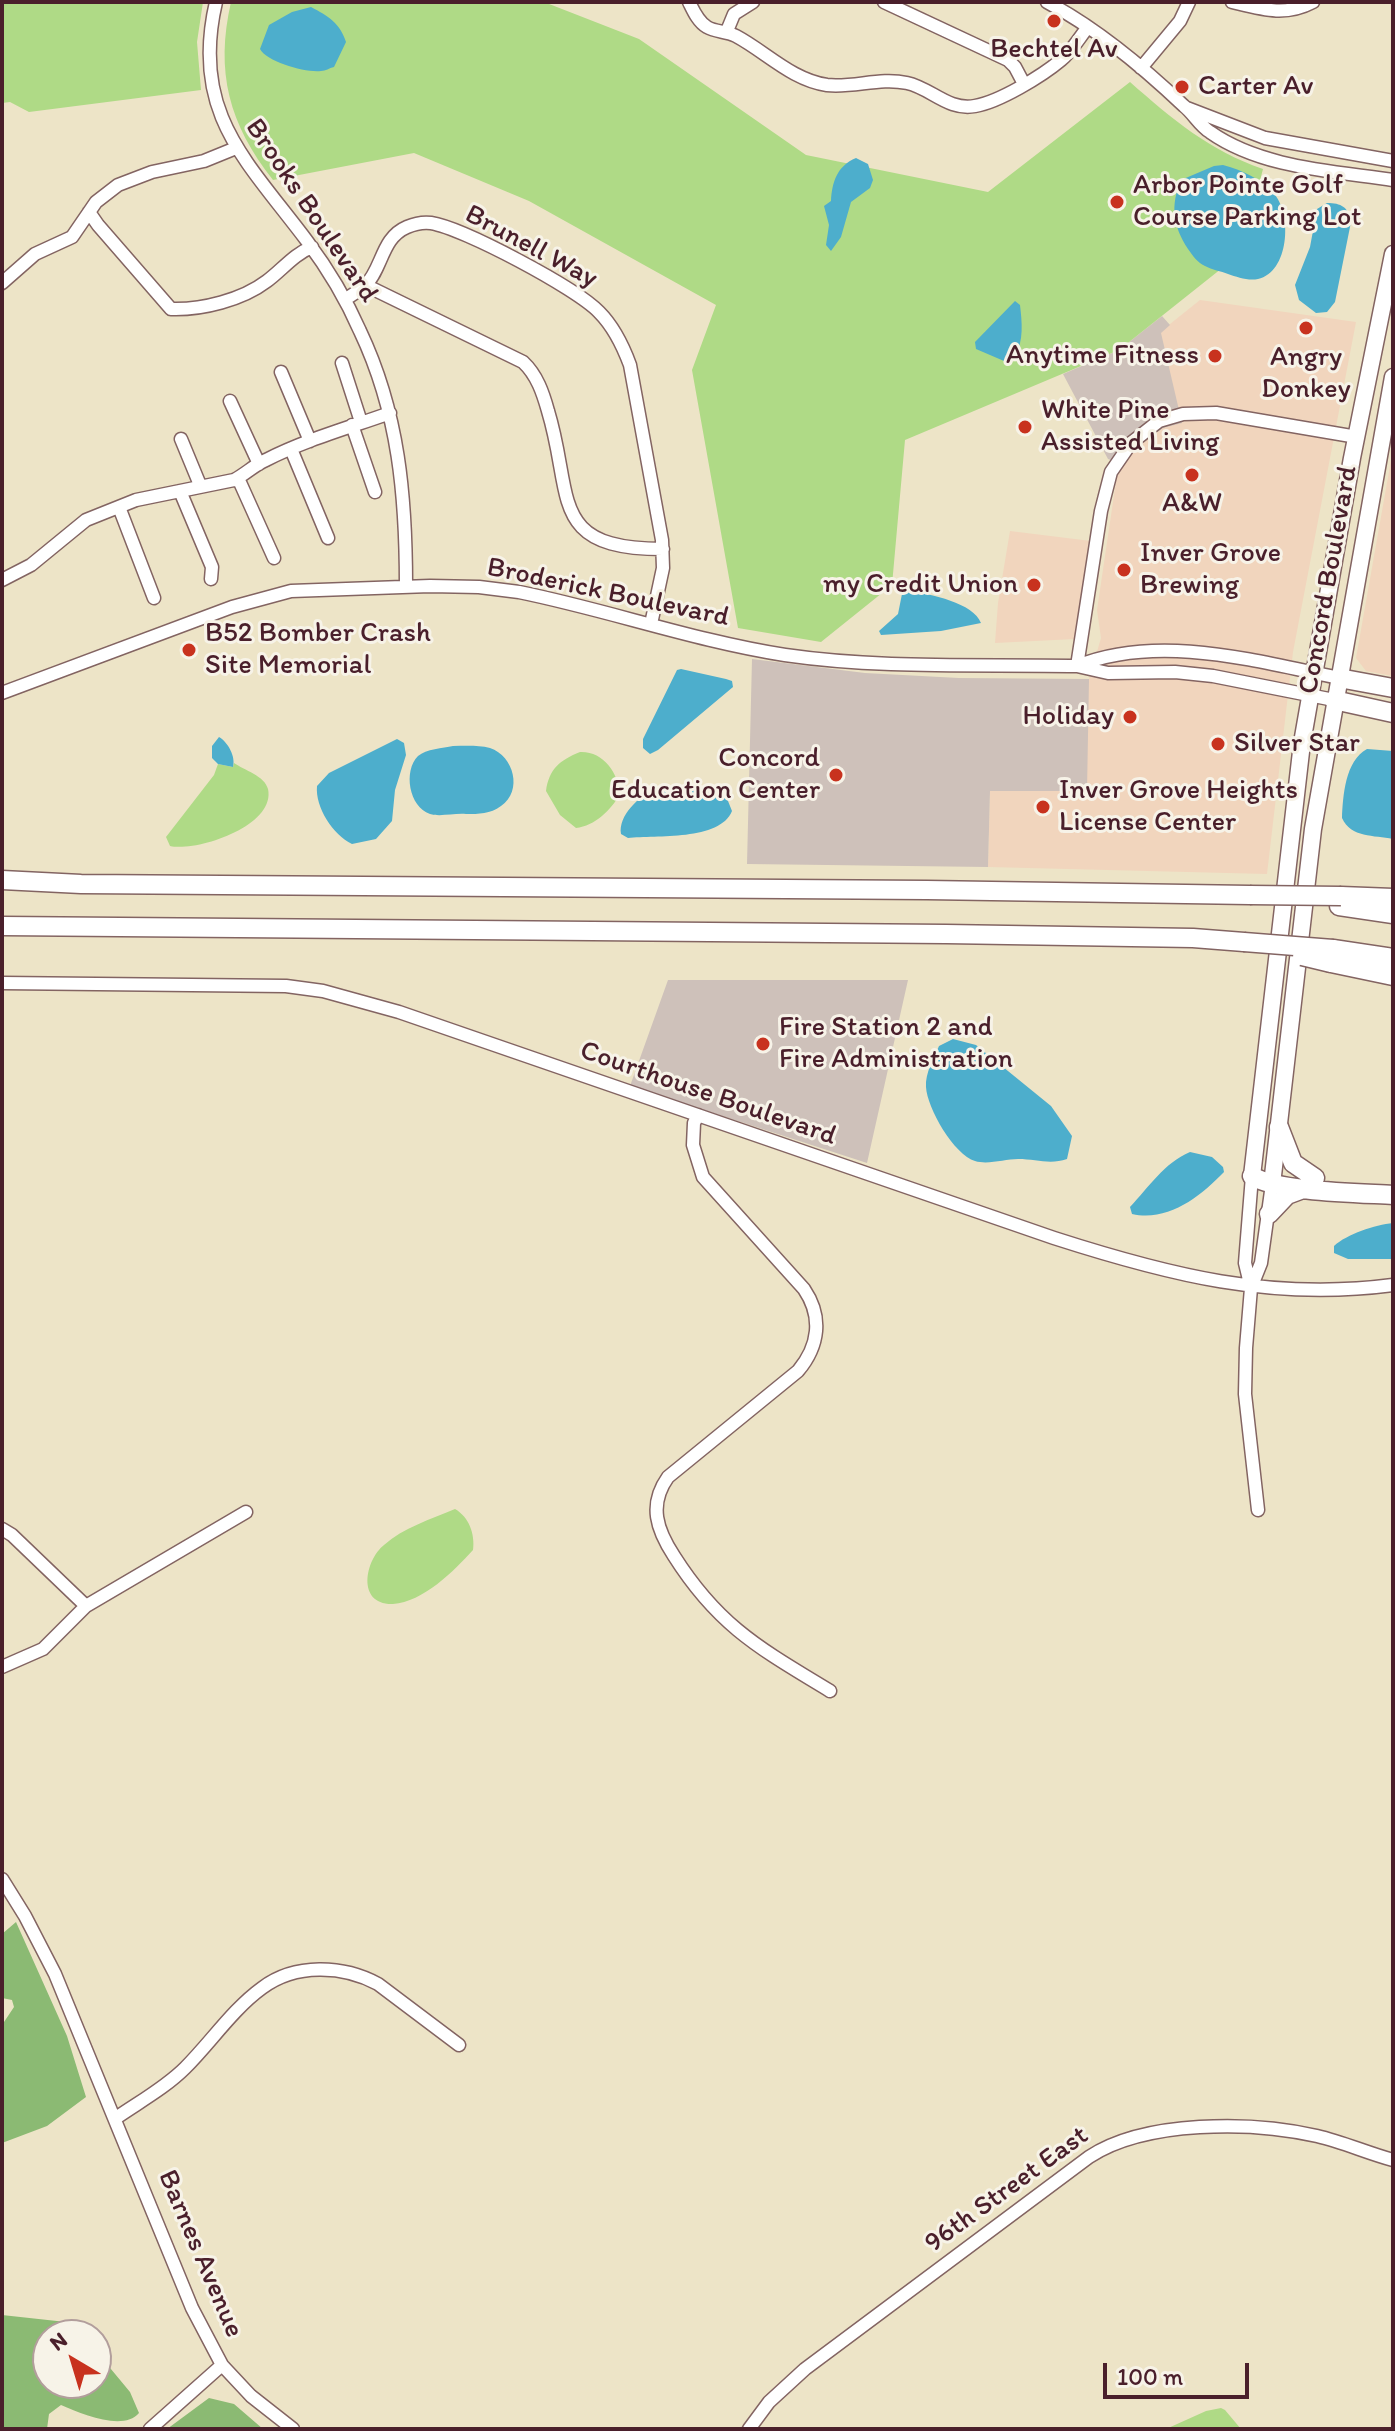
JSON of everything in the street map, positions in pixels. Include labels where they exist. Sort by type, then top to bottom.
[{"type":"highway","points":[[1339,678],[1393,688]]},
{"type":"highway","points":[[1334,700],[1393,713]]},
{"type":"highway","points":[[2,870],[132,883]]},
{"type":"highway","points":[[2,880],[1250,895],[1340,901],[1393,898]]},
{"type":"highway","points":[[1340,901],[1393,914]]},
{"type":"highway","points":[[2,926],[1193,938],[1244,942],[1332,956],[1393,958]]},
{"type":"highway","points":[[1332,956],[1393,976]]},
{"type":"highway","points":[[1279,1127],[1289,1157],[1312,1183]]},
{"type":"highway","points":[[1252,1176],[1393,1195]]},
{"type":"highway","points":[[1269,1214],[1287,1195],[1312,1183],[1393,1182]]},
{"type":"main road","name":"Concord Boulevard","points":[[1252,1176],[1309,695],[1393,254]]},
{"type":"main road","name":"Concord Boulevard","points":[[1273,1179],[1313,829],[1393,377]]},
{"type":"street","name":"Brooks Boulevard","points":[[216,2],[210,44],[212,75],[221,116],[236,148],[312,247],[345,300],[372,359],[390,413],[403,478],[406,586]]},
{"type":"street","points":[[689,2],[707,27],[727,31],[797,74],[828,85],[885,80],[906,83],[962,107],[976,106],[1024,84],[1061,60],[1088,27]]},
{"type":"street","points":[[727,31],[734,14],[753,2]]},
{"type":"street","points":[[884,2],[1008,60],[1024,84]]},
{"type":"street","points":[[1047,2],[1088,27],[1141,68],[1209,132],[1250,152],[1279,161],[1393,180]]},
{"type":"street","points":[[1141,68],[1180,21],[1189,2]]},
{"type":"street","points":[[1232,2],[1280,12],[1295,10],[1313,2]]},
{"type":"street","points":[[1187,108],[1265,138],[1393,161]]},
{"type":"street","points":[[2,283],[35,254],[72,237],[106,193],[132,178],[204,161],[236,148]]},
{"type":"street","points":[[89,212],[171,309],[192,309],[243,295],[269,280],[302,251],[312,247]]},
{"type":"street","name":"Brunell Way","points":[[345,300],[365,285],[389,240],[397,232],[416,224],[429,223],[497,251],[588,302],[612,328],[630,365],[663,549],[663,568],[651,624]]},
{"type":"street","points":[[365,285],[523,362],[534,374],[545,402],[556,438],[569,508],[578,525],[601,540],[644,549],[663,549]]},
{"type":"street","points":[[342,363],[375,492]]},
{"type":"street","points":[[281,372],[310,441]]},
{"type":"street","points":[[230,401],[259,464]]},
{"type":"street","points":[[2,580],[31,565],[86,520],[154,495],[200,485],[218,485],[238,478],[291,449],[390,413]]},
{"type":"street","points":[[1077,666],[1101,511],[1111,472],[1131,443],[1159,421],[1183,414],[1216,413],[1357,437]]},
{"type":"street","points":[[181,439],[200,485]]},
{"type":"street","points":[[291,449],[328,538]]},
{"type":"street","points":[[238,478],[274,558]]},
{"type":"street","points":[[180,491],[212,567],[211,579]]},
{"type":"street","points":[[119,507],[154,598]]},
{"type":"street","name":"Broderick Boulevard","points":[[3,688],[274,595],[327,588],[406,586],[479,587],[519,592],[755,650],[811,658],[876,663],[1077,666],[1108,673],[1175,672],[1213,676],[1334,700]]},
{"type":"street","name":"Broderick Boulevard","points":[[1077,666],[1114,654],[1185,651],[1339,678]]},
{"type":"street","name":"Courthouse Boulevard","points":[[2,983],[256,984],[323,991],[399,1012],[1109,1256],[1251,1288],[1343,1290],[1393,1285]]},
{"type":"street","points":[[698,1115],[694,1123],[693,1145],[703,1177],[715,1194],[804,1289],[813,1307],[816,1336],[810,1355],[798,1371],[668,1477],[657,1499],[656,1519],[661,1537],[692,1586],[722,1618],[754,1645],[830,1691]]},
{"type":"street","points":[[1252,1176],[1245,1263],[1251,1288],[1245,1394],[1258,1510]]},
{"type":"street","points":[[1251,1288],[1261,1263],[1273,1179]]},
{"type":"street","points":[[2,1667],[43,1649],[86,1606],[246,1512]]},
{"type":"street","points":[[2,1529],[86,1606]]},
{"type":"street","name":"Barnes Avenue","points":[[2,1879],[55,1974],[192,2308],[222,2365],[251,2396],[293,2429]]},
{"type":"street","points":[[116,2118],[176,2077],[259,1989],[295,1973],[334,1970],[364,1977],[378,1984],[459,2045]]},
{"type":"street","name":"96th Street East","points":[[749,2429],[769,2402],[798,2374],[1089,2157],[1120,2140],[1155,2132],[1254,2127],[1314,2136],[1393,2160]]},
{"type":"street","points":[[150,2429],[222,2365]]},
{"type":"shaded area","points":[[1200,300],[1356,322],[1293,652],[1267,874],[988,867],[990,791],[1087,790],[1087,686],[1101,638],[1097,610],[1117,475],[1136,447],[1163,428],[1181,422],[1160,332]]},
{"type":"shaded area","points":[[1162,316],[1170,325],[1161,333],[1182,423],[1163,428],[1136,447],[1124,465],[1108,459],[1063,374],[1119,350]]},
{"type":"shaded area","points":[[1393,449],[1393,676],[1366,671],[1356,658]]},
{"type":"shaded area","points":[[1010,531],[1091,541],[1075,639],[995,643]]},
{"type":"shaded area","points":[[752,659],[865,673],[959,678],[1089,679],[1087,791],[990,791],[988,867],[747,864]]},
{"type":"shaded area","points":[[668,980],[908,980],[867,1163],[630,1086]]},
{"type":"green space","points":[[2,2],[203,2],[197,42],[201,90],[29,112],[10,102],[2,103]]},
{"type":"green space","points":[[231,2],[544,2],[639,39],[806,155],[988,192],[1130,82],[1209,143],[1263,169],[1241,253],[1119,350],[905,440],[892,585],[821,642],[738,628],[692,370],[716,305],[529,201],[414,153],[273,180],[246,138],[230,96],[225,51]]},
{"type":"green space","points":[[580,752],[596,755],[608,764],[620,794],[602,816],[576,828],[560,815],[546,791],[557,766]]},
{"type":"green space","points":[[234,763],[266,784],[267,802],[260,814],[232,834],[198,845],[170,846],[166,837],[214,775],[218,764],[233,767]]},
{"type":"green space","points":[[455,1509],[470,1526],[473,1550],[447,1576],[415,1598],[393,1604],[373,1597],[368,1580],[377,1552],[418,1524]]},
{"type":"green space","points":[[16,1922],[67,2036],[86,2097],[47,2126],[2,2143],[2,2025],[14,2007],[12,2000],[2,1998],[2,1934]]},
{"type":"green space","points":[[2,2315],[39,2319],[32,2319],[32,2399],[112,2399],[112,2370],[130,2392],[139,2413],[124,2421],[103,2420],[61,2405],[49,2414],[47,2429],[2,2429]]},
{"type":"green space","points":[[209,2398],[234,2404],[263,2429],[167,2429]]},
{"type":"green space","points":[[1221,2408],[1241,2429],[1166,2429],[1206,2411]]},
{"type":"water","points":[[311,7],[333,21],[346,42],[334,67],[323,71],[306,70],[288,66],[264,54],[260,49],[269,25],[292,12]]},
{"type":"water","points":[[856,158],[868,164],[873,180],[870,188],[851,202],[841,237],[831,251],[826,245],[829,225],[824,206],[831,201],[834,181],[840,170]]},
{"type":"water","points":[[1223,165],[1245,173],[1269,189],[1284,216],[1281,255],[1276,266],[1258,279],[1239,277],[1202,264],[1188,249],[1176,224],[1174,207],[1181,180]]},
{"type":"water","points":[[1327,203],[1344,207],[1351,222],[1335,302],[1327,312],[1316,313],[1299,300],[1295,285],[1310,247],[1317,209]]},
{"type":"water","points":[[1015,301],[1020,305],[1022,325],[1015,356],[1004,361],[976,349],[975,342]]},
{"type":"water","points":[[910,591],[961,605],[977,616],[981,623],[941,631],[881,635],[879,631],[898,614],[902,594]]},
{"type":"water","points":[[677,670],[732,681],[733,687],[650,754],[643,748],[643,739]]},
{"type":"water","points":[[219,737],[230,750],[233,767],[218,764],[212,758],[212,746]]},
{"type":"water","points":[[397,739],[404,743],[406,755],[395,790],[392,821],[376,839],[352,844],[338,834],[327,820],[319,803],[317,786],[329,773]]},
{"type":"water","points":[[453,746],[490,748],[505,758],[514,783],[508,800],[493,811],[484,813],[438,815],[423,810],[410,788],[413,763],[425,752]]},
{"type":"water","points":[[1367,749],[1393,751],[1393,839],[1357,832],[1342,818],[1350,770]]},
{"type":"water","points":[[695,788],[726,796],[732,811],[725,821],[686,835],[628,838],[621,834],[626,813],[643,796],[660,789]]},
{"type":"water","points":[[953,1039],[976,1045],[1051,1106],[1072,1136],[1067,1159],[1055,1162],[1018,1159],[980,1162],[959,1150],[936,1118],[926,1087],[928,1071],[939,1046]]},
{"type":"water","points":[[1190,1152],[1212,1157],[1224,1172],[1205,1190],[1171,1211],[1145,1216],[1132,1214],[1130,1207],[1157,1176],[1172,1162]]},
{"type":"water","points":[[1393,1223],[1393,1259],[1348,1259],[1334,1253],[1334,1246],[1346,1238]]},
{"type":"place","name":"Bechtel Av","points":[[1054,21]]},
{"type":"place","name":"Carter Av","points":[[1182,87]]},
{"type":"place","name":"Arbor Pointe Golf Course Parking Lot","points":[[1117,202]]},
{"type":"place","name":"Angry Donkey","points":[[1306,328]]},
{"type":"place","name":"Anytime Fitness","points":[[1215,356]]},
{"type":"place","name":"White Pine Assisted Living","points":[[1025,427]]},
{"type":"place","name":"A&W","points":[[1192,475]]},
{"type":"place","name":"Inver Grove Brewing","points":[[1124,570]]},
{"type":"place","name":"my Credit Union","points":[[1034,585]]},
{"type":"place","name":"B52 Bomber Crash Site Memorial","points":[[189,650]]},
{"type":"place","name":"Holiday","points":[[1130,717]]},
{"type":"place","name":"Silver Star","points":[[1218,744]]},
{"type":"place","name":"Concord Education Center","points":[[836,775]]},
{"type":"place","name":"Inver Grove Heights License Center","points":[[1043,807]]},
{"type":"place","name":"Fire Station 2 and Fire Administration","points":[[763,1044]]}]
